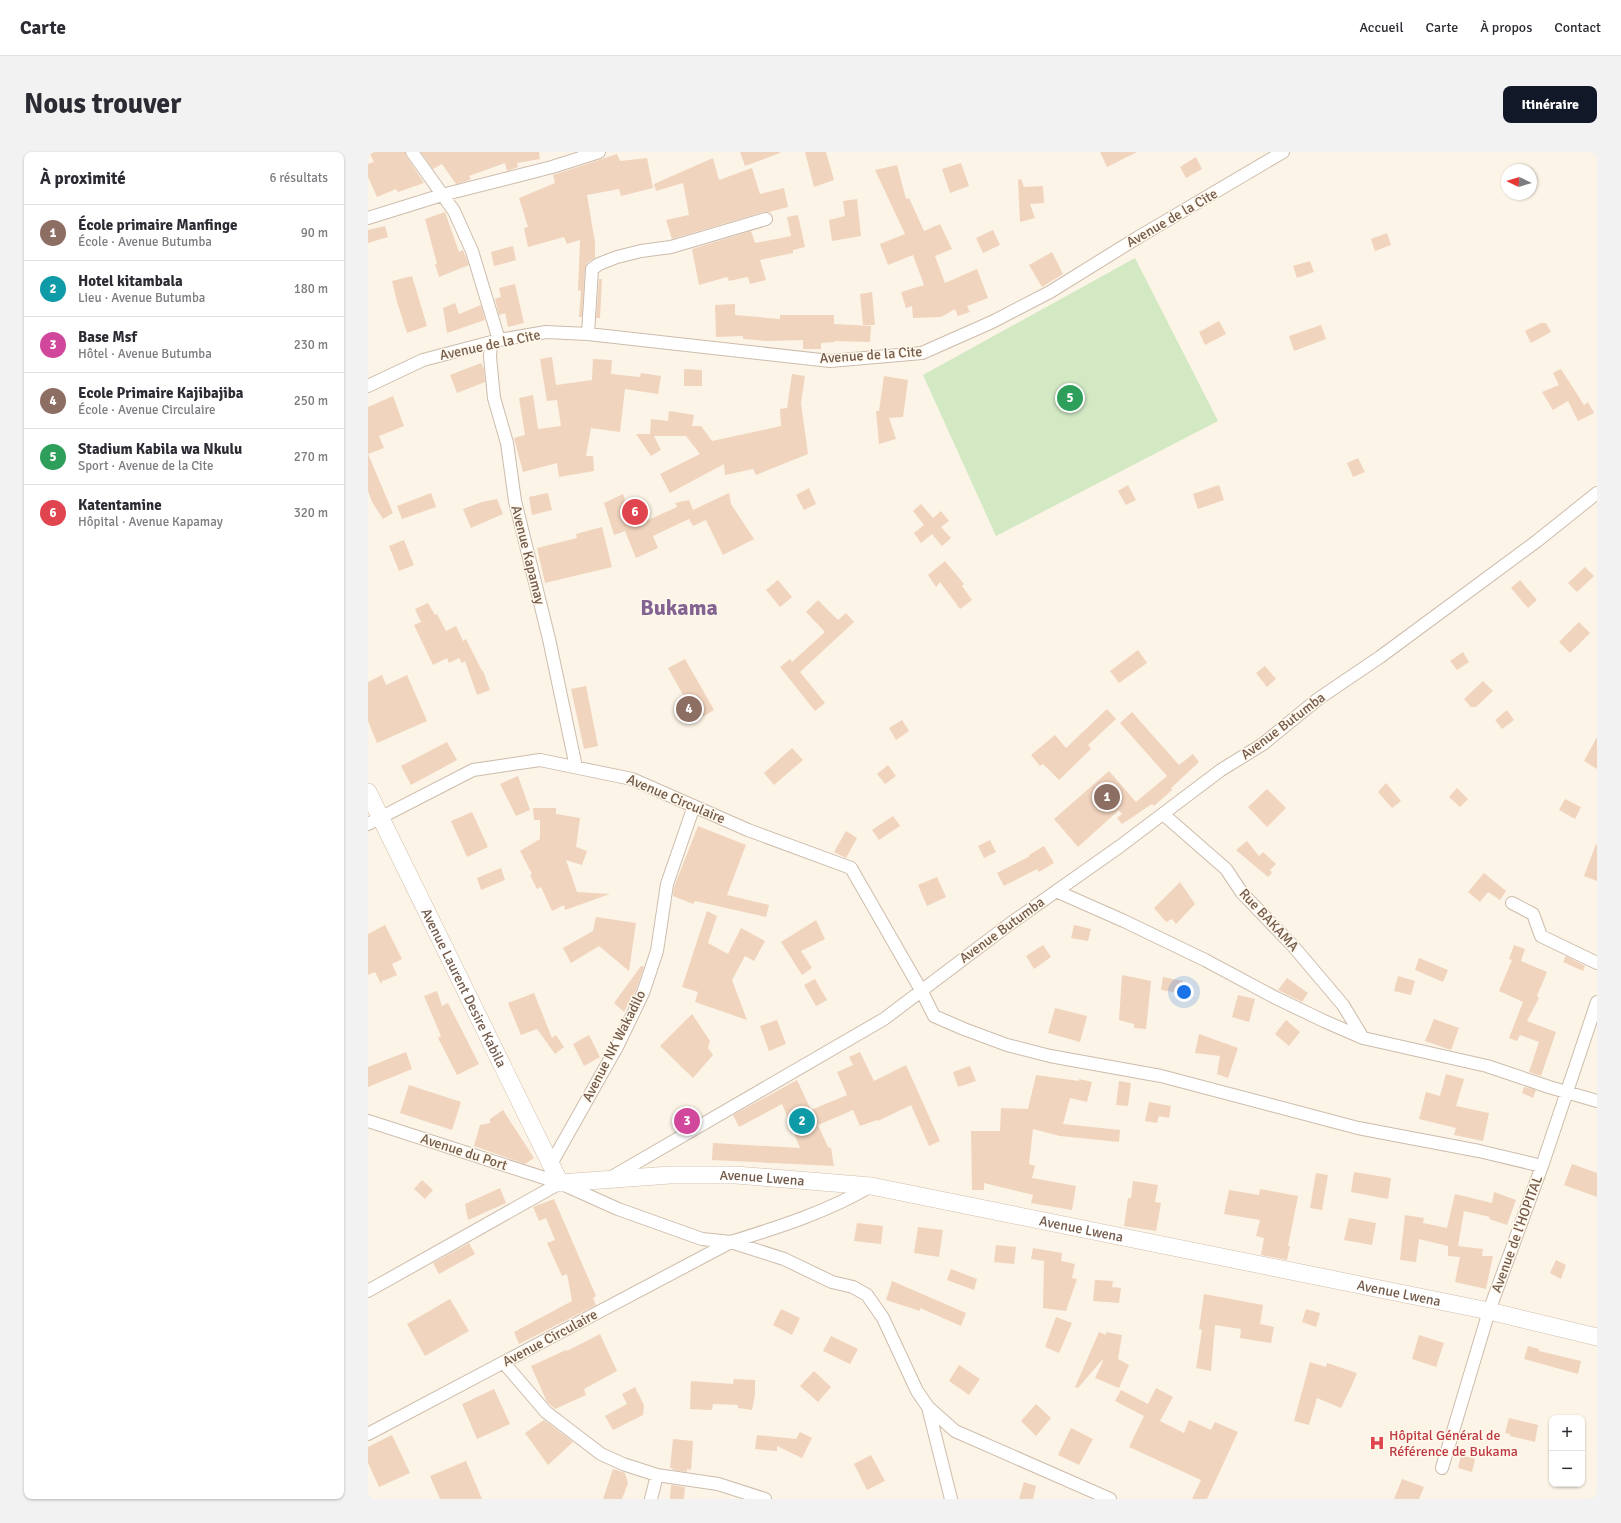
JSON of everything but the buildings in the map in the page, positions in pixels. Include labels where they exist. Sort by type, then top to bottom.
[{"type":"main road","name":"Avenue Laurent Desire Kabila","points":[[368,792],[374,821],[560,1183]]},
{"type":"main road","name":"Avenue Lwena","points":[[560,1183],[670,1175],[736,1176],[871,1186],[1489,1311],[1597,1337]]},
{"type":"street","name":"Avenue Kapamay","points":[[412,152],[454,210],[472,251],[495,341],[490,357],[494,398],[507,443],[515,500],[549,639],[576,767]]},
{"type":"street","points":[[368,218],[442,195],[552,167],[599,152]]},
{"type":"street","name":"Avenue de la Cite","points":[[368,386],[424,360],[495,341],[546,332],[588,334],[830,361],[922,353],[992,322],[1050,292],[1136,238],[1283,152]]},
{"type":"street","points":[[588,334],[592,268],[599,264],[641,251],[671,247],[766,219]]},
{"type":"street","name":"Avenue Butumba","points":[[608,1179],[884,1019],[921,990],[1221,770],[1263,744],[1318,699],[1380,657],[1537,541],[1597,493]]},
{"type":"street","name":"Avenue Circulaire","points":[[374,821],[474,770],[540,760],[632,779],[748,830],[851,868],[921,990],[934,1016],[964,1030],[1007,1045],[1050,1056],[1161,1076],[1358,1128],[1479,1151],[1542,1166]]},
{"type":"street","name":"Avenue NK Wakadilo","points":[[551,1164],[618,1045],[643,993],[657,951],[667,884],[694,806]]},
{"type":"street","name":"Rue BAKAMA","points":[[1163,814],[1226,869],[1242,893],[1293,946],[1343,1005],[1363,1038]]},
{"type":"street","points":[[1056,891],[1124,921],[1205,960],[1282,1001],[1363,1038],[1487,1066],[1597,1101]]},
{"type":"street","points":[[1512,903],[1533,914],[1541,936],[1597,963]]},
{"type":"street","name":"Avenue de l'HOPITAL","points":[[1442,1468],[1489,1311],[1542,1166],[1597,1002]]},
{"type":"street","name":"Avenue du Port","points":[[368,1121],[560,1183],[618,1209],[662,1226],[702,1239],[731,1242]]},
{"type":"street","points":[[368,1291],[560,1183]]},
{"type":"street","points":[[731,1242],[774,1229],[820,1212],[849,1199],[871,1186]]},
{"type":"street","points":[[731,1242],[784,1259],[832,1282],[853,1287],[867,1295],[883,1318],[917,1391],[928,1407],[955,1431],[1110,1499]]},
{"type":"street","name":"Avenue Circulaire","points":[[368,1434],[731,1242]]},
{"type":"street","points":[[504,1363],[546,1412],[601,1454],[623,1464],[657,1475],[718,1484],[765,1499]]},
{"type":"street","points":[[928,1407],[951,1499]]},
{"type":"street","points":[[651,1499],[657,1475]]},
{"type":"green space","points":[[1135,258],[1218,421],[996,536],[923,375]]},
{"type":"place","name":"Stadium Kabila wa Nkulu","points":[[1070,398]]},
{"type":"place","name":"Katentamine","points":[[635,512]]},
{"type":"place","name":"Ecole Primaire Kajibajiba","points":[[689,709]]},
{"type":"place","name":"École primaire Manfinge","points":[[1107,797]]},
{"type":"place","name":"Base Msf","points":[[687,1121]]},
{"type":"place","name":"Hotel kitambala","points":[[802,1121]]},
{"type":"place","name":"Hôpital Général de Référence de Bukama","points":[[1377,1443]]},
{"type":"district","name":"Bukama","points":[[679,607]]}]
